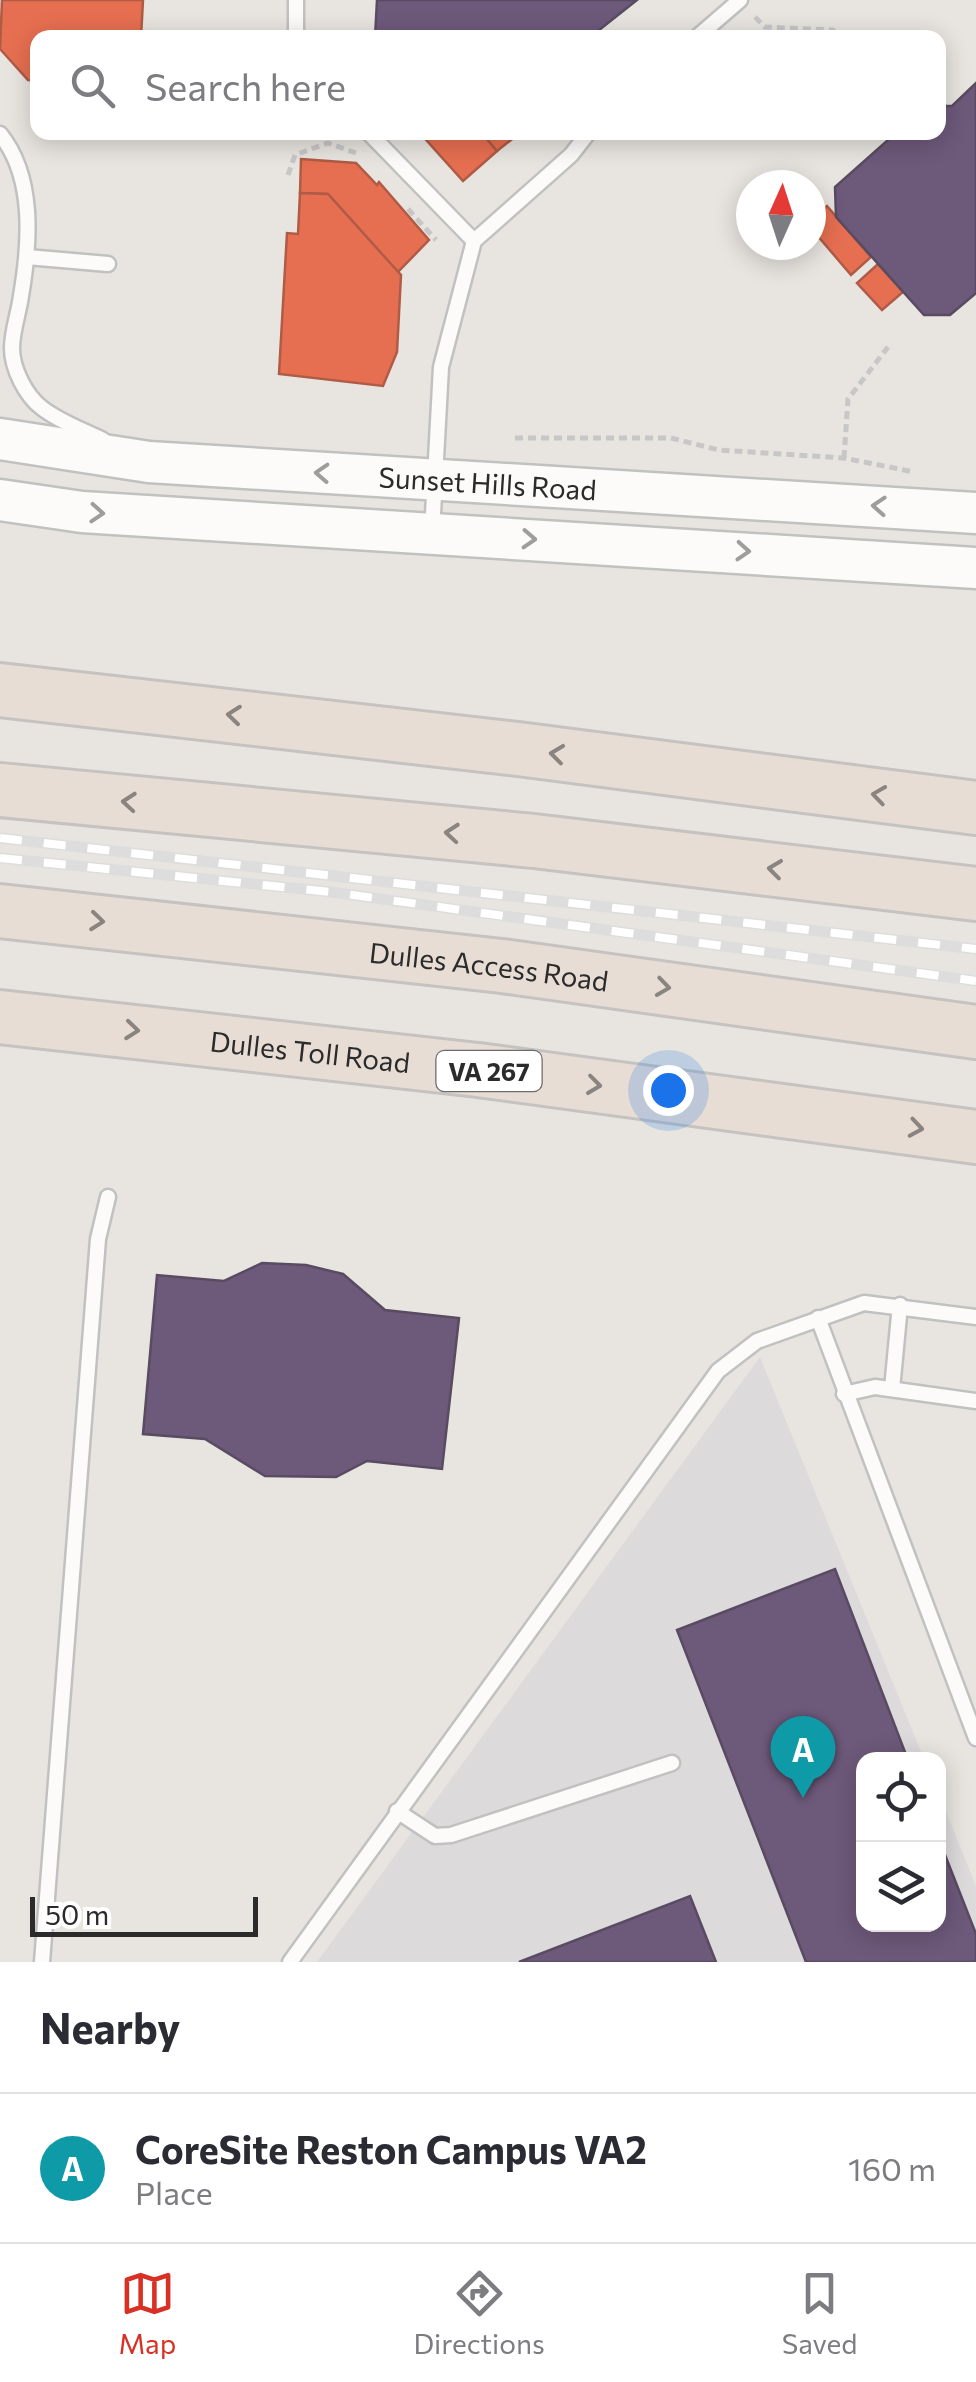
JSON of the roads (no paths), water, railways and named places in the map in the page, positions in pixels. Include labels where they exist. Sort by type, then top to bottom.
[{"type":"highway","points":[[0,690],[537,751],[976,808]]},
{"type":"highway","points":[[0,790],[534,841],[976,894]]},
{"type":"highway","name":"Dulles Access Road","points":[[0,911],[520,968],[976,1032]]},
{"type":"highway","name":"Dulles Toll Road","points":[[0,1017],[478,1070],[976,1137]]},
{"type":"main road","name":"Sunset Hills Road","points":[[0,439],[149,462],[976,513]]},
{"type":"main road","name":"Sunset Hills Road","points":[[0,500],[82,512],[976,568]]},
{"type":"lane","points":[[296,0],[296,30]]},
{"type":"lane","points":[[705,30],[739,1]]},
{"type":"lane","points":[[0,134],[13,150],[24,186],[27,257],[12,349],[19,376],[40,408],[149,462]]},
{"type":"lane","points":[[376,140],[474,241]]},
{"type":"lane","points":[[432,534],[441,367],[474,241],[570,156],[583,140]]},
{"type":"lane","points":[[27,257],[108,264]]},
{"type":"lane","points":[[0,365],[12,349]]},
{"type":"lane","points":[[42,1962],[98,1239],[108,1197]]},
{"type":"lane","points":[[290,1962],[710,1379],[743,1349],[864,1303],[976,1317]]},
{"type":"lane","points":[[892,1388],[900,1305]]},
{"type":"lane","points":[[818,1318],[976,1738]]},
{"type":"lane","points":[[844,1394],[866,1387],[892,1388],[976,1400]]},
{"type":"lane","points":[[397,1812],[434,1836],[451,1835],[672,1763]]},
{"type":"railway","points":[[0,838],[976,949]]},
{"type":"railway","points":[[0,858],[331,892],[976,981]]},
{"type":"place","name":"CoreSite Reston Campus VA2","points":[[803,1798]]}]
